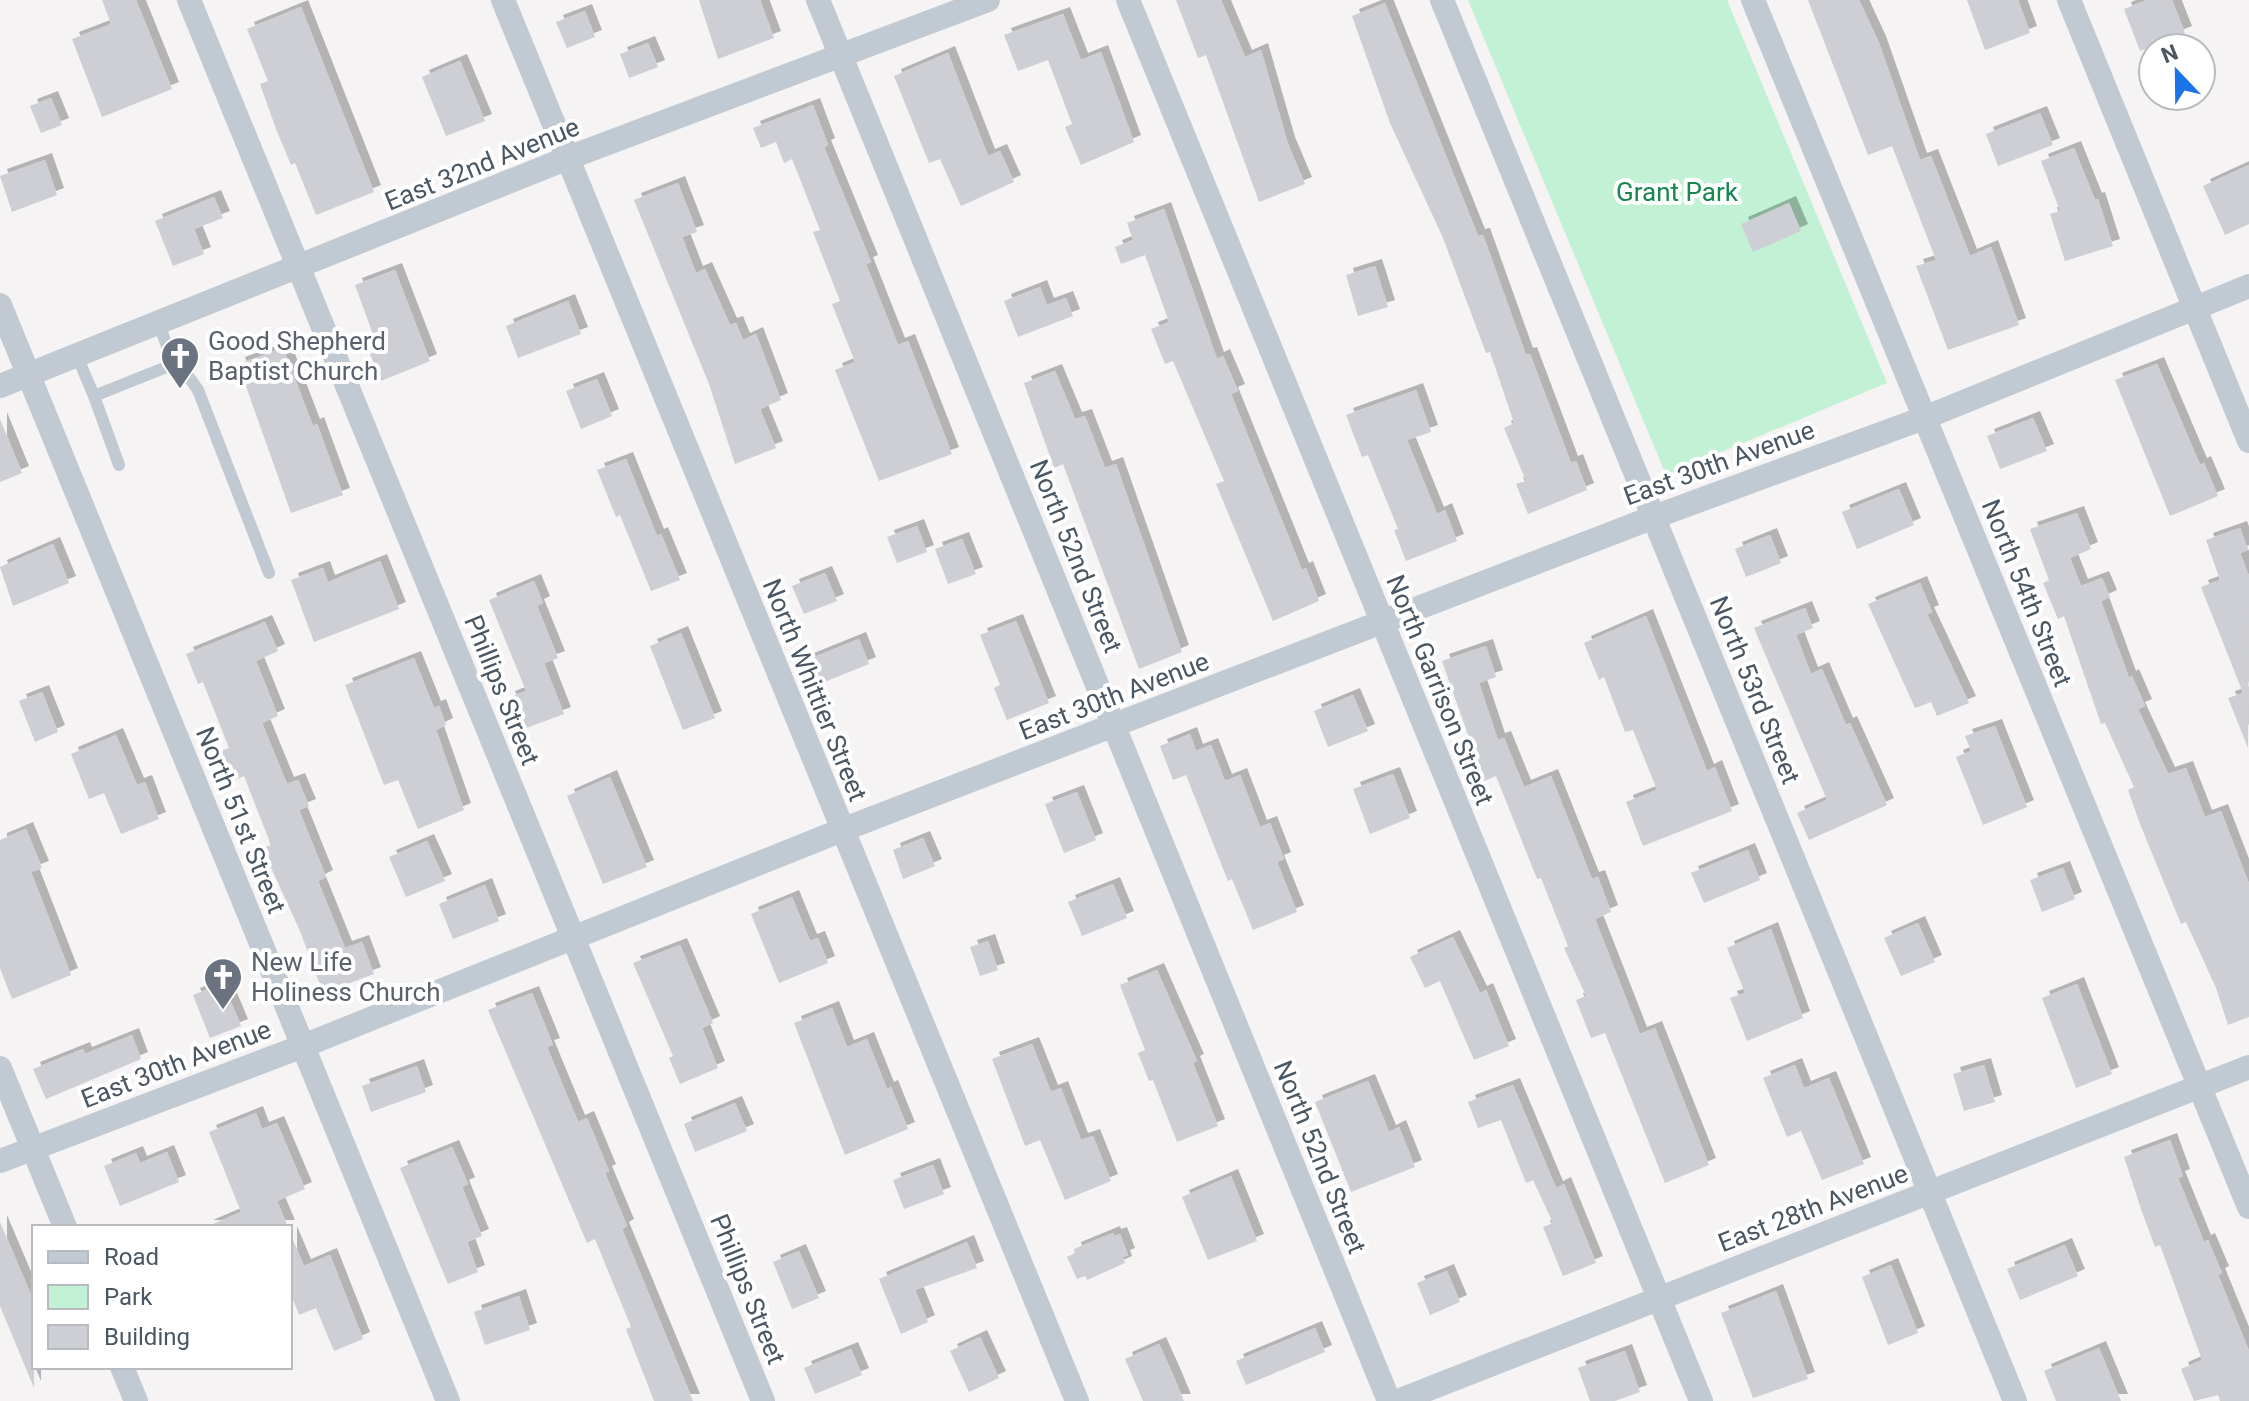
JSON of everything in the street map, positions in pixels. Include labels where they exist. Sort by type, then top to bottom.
[{"type":"street","name":"Phillips Street","points":[[189,0],[763,1401]]},
{"type":"street","name":"North Whittier Street","points":[[503,0],[1077,1401]]},
{"type":"street","name":"North 52nd Street","points":[[818,0],[1389,1401]]},
{"type":"street","name":"East 32nd Avenue","points":[[0,386],[298,269],[568,158],[842,58],[988,0]]},
{"type":"street","name":"North Garrison Street","points":[[1128,0],[1701,1401]]},
{"type":"street","name":"North 53rd Street","points":[[1442,0],[2015,1401]]},
{"type":"street","name":"North 54th Street","points":[[1753,0],[2249,1207]]},
{"type":"street","points":[[2069,0],[2249,441]]},
{"type":"street","name":"East 30th Avenue","points":[[0,1161],[303,1046],[573,935],[842,830],[1654,517],[1924,418],[2249,286]]},
{"type":"street","name":"North 51st Street","points":[[0,305],[448,1401]]},
{"type":"street","name":"East 28th Avenue","points":[[1398,1401],[2249,1067]]},
{"type":"street","points":[[0,1068],[64,1225]]},
{"type":"street","points":[[123,1369],[136,1401]]},
{"type":"lane","points":[[159,324],[167,346],[198,390],[269,573]]},
{"type":"lane","points":[[77,356],[119,465]]},
{"type":"lane","points":[[94,396],[179,362]]},
{"type":"green space","name":"Grant Park","points":[[1468,0],[1727,0],[1887,383],[1666,475]]},
{"type":"building","points":[[102,0],[136,0],[172,89],[102,117],[72,39],[111,24]]},
{"type":"building","points":[[699,0],[760,0],[774,38],[718,59]]},
{"type":"building","points":[[1176,0],[1221,0],[1245,57],[1261,50],[1288,144],[1305,184],[1259,202],[1206,55],[1198,58]]},
{"type":"building","points":[[1808,0],[1859,0],[1879,43],[1920,160],[1931,156],[1970,256],[1991,247],[2019,325],[1948,350],[1916,266],[1936,260],[1892,146],[1868,155]]},
{"type":"building","points":[[1967,0],[2018,0],[2030,33],[1985,50]]},
{"type":"building","points":[[2147,0],[2172,0],[2185,32],[2137,32],[2137,43],[2124,9]]},
{"type":"building","points":[[1385,3],[1478,236],[1483,235],[1526,355],[1530,354],[1571,463],[1576,461],[1587,490],[1528,514],[1516,484],[1526,481],[1504,428],[1514,423],[1490,352],[1486,353],[1443,238],[1390,123],[1352,16]]},
{"type":"building","points":[[301,7],[374,192],[316,215],[295,163],[291,165],[276,129],[260,84],[268,81],[247,29]]},
{"type":"building","points":[[585,11],[595,37],[567,48],[556,22]]},
{"type":"building","points":[[1063,14],[1081,60],[1101,52],[1134,142],[1081,165],[1065,127],[1072,124],[1048,60],[1018,71],[1004,35]]},
{"type":"building","points":[[648,43],[658,67],[629,78],[620,54]]},
{"type":"building","points":[[948,53],[988,156],[1000,151],[1014,182],[961,206],[940,159],[929,163],[894,76]]},
{"type":"building","points":[[460,61],[485,121],[446,136],[422,77]]},
{"type":"building","points":[[51,98],[62,125],[41,133],[30,106]]},
{"type":"building","points":[[813,105],[828,145],[824,147],[871,262],[866,264],[898,345],[908,341],[952,454],[879,481],[835,370],[855,362],[832,304],[840,301],[813,232],[820,230],[792,159],[784,163],[776,142],[761,148],[753,128]]},
{"type":"building","points":[[2040,113],[2053,145],[1998,166],[1986,134]]},
{"type":"building","points":[[2074,148],[2095,200],[2098,199],[2113,246],[2065,261],[2050,214],[2060,211],[2041,161]]},
{"type":"building","points":[[45,160],[57,195],[12,212],[0,176]]},
{"type":"building","points":[[2249,165],[2249,224],[2225,235],[2203,186]]},
{"type":"building","points":[[678,183],[697,232],[682,237],[696,273],[705,269],[730,325],[736,323],[743,340],[756,334],[781,400],[760,409],[776,448],[735,464],[709,384],[634,200]]},
{"type":"building","points":[[214,197],[223,218],[194,229],[204,254],[173,266],[155,221]]},
{"type":"building","points":[[1789,203],[1801,231],[1753,252],[1741,224]]},
{"type":"building","points":[[1164,209],[1217,359],[1223,356],[1238,391],[1231,394],[1302,570],[1306,568],[1319,601],[1273,621],[1216,484],[1224,481],[1173,361],[1165,364],[1151,329],[1169,322],[1145,255],[1121,264],[1115,247],[1133,240],[1127,223]]},
{"type":"building","points":[[1375,266],[1388,307],[1358,316],[1346,275]]},
{"type":"building","points":[[395,270],[430,361],[381,381],[370,354],[379,351],[355,285]]},
{"type":"building","points":[[1040,287],[1047,305],[1066,298],[1073,316],[1018,337],[1004,301]]},
{"type":"building","points":[[568,301],[581,334],[518,358],[506,326]]},
{"type":"building","points":[[283,348],[313,426],[317,424],[343,495],[291,513],[238,364]]},
{"type":"building","points":[[2157,364],[2200,465],[2204,463],[2218,496],[2170,516],[2115,380]]},
{"type":"building","points":[[1055,371],[1075,419],[1085,416],[1105,468],[1116,464],[1182,652],[1139,669],[1063,464],[1054,468],[1024,383]]},
{"type":"building","points":[[597,379],[612,416],[581,429],[566,391]]},
{"type":"building","points":[[1416,390],[1431,432],[1407,440],[1437,514],[1445,510],[1457,541],[1406,561],[1394,530],[1398,529],[1368,455],[1362,457],[1346,415]]},
{"type":"building","points":[[2033,418],[2047,451],[2000,469],[1987,436]]},
{"type":"building","points":[[0,419],[22,473],[0,482]]},
{"type":"building","points":[[626,459],[657,536],[661,534],[680,580],[651,591],[620,515],[616,517],[597,470]]},
{"type":"building","points":[[1899,489],[1914,525],[1857,549],[1842,512]]},
{"type":"building","points":[[2077,513],[2091,549],[2070,558],[2081,586],[2102,578],[2110,597],[2101,601],[2129,678],[2132,676],[2145,706],[2138,709],[2168,774],[2186,768],[2205,817],[2221,811],[2249,884],[2249,1017],[2228,1025],[2216,988],[2186,922],[2181,924],[2140,824],[2128,790],[2134,787],[2105,723],[2101,724],[2064,616],[2058,619],[2043,583],[2049,580],[2030,529]]},
{"type":"building","points":[[917,526],[927,552],[897,563],[887,537]]},
{"type":"building","points":[[2240,528],[2248,550],[2240,553],[2249,576],[2248,748],[2228,698],[2243,693],[2201,587],[2220,580],[2206,540]]},
{"type":"building","points":[[1770,535],[1781,563],[1746,577],[1735,549]]},
{"type":"building","points":[[962,539],[976,574],[948,584],[935,549]]},
{"type":"building","points":[[53,544],[69,583],[13,606],[0,567]]},
{"type":"building","points":[[380,561],[399,609],[314,642],[291,580],[323,568],[328,582]]},
{"type":"building","points":[[825,573],[837,601],[804,614],[792,586]]},
{"type":"building","points":[[534,581],[543,603],[537,606],[558,658],[544,663],[564,714],[521,730],[508,698],[526,691],[489,600]]},
{"type":"building","points":[[1920,583],[1932,612],[1927,614],[1969,703],[1937,716],[1931,702],[1915,708],[1868,604]]},
{"type":"building","points":[[1805,608],[1813,628],[1796,635],[1811,674],[1822,669],[1846,725],[1850,723],[1887,805],[1809,840],[1797,813],[1827,800],[1754,628]]},
{"type":"building","points":[[1646,616],[1707,771],[1715,767],[1732,811],[1643,846],[1626,802],[1657,790],[1633,730],[1625,732],[1604,677],[1599,680],[1584,643]]},
{"type":"building","points":[[1016,621],[1049,703],[1007,720],[994,688],[1000,685],[980,635]]},
{"type":"building","points":[[265,622],[278,651],[256,661],[278,716],[262,723],[287,784],[298,780],[309,806],[299,810],[326,877],[318,881],[345,948],[362,942],[374,974],[323,993],[300,931],[262,848],[271,845],[244,776],[233,781],[221,751],[229,748],[203,682],[198,684],[186,654]]},
{"type":"building","points":[[681,633],[715,718],[683,730],[650,646]]},
{"type":"building","points":[[859,639],[869,664],[817,685],[807,660]]},
{"type":"building","points":[[1486,646],[1496,677],[1479,683],[1498,740],[1504,738],[1524,787],[1551,776],[1592,879],[1598,877],[1611,912],[1595,919],[1640,1034],[1655,1028],[1709,1165],[1665,1183],[1605,1033],[1591,1038],[1576,1000],[1586,996],[1564,948],[1568,946],[1541,878],[1537,879],[1496,776],[1475,785],[1463,753],[1473,749],[1442,661]]},
{"type":"building","points":[[414,658],[434,708],[439,706],[446,725],[436,730],[464,810],[418,829],[398,780],[384,785],[345,685]]},
{"type":"building","points":[[42,692],[58,732],[35,742],[19,701]]},
{"type":"building","points":[[1353,695],[1368,731],[1328,747],[1314,711]]},
{"type":"building","points":[[1995,726],[2027,807],[1983,825],[1956,757],[1971,751],[1965,736]]},
{"type":"building","points":[[1190,734],[1196,751],[1211,745],[1225,781],[1240,775],[1260,827],[1270,823],[1284,859],[1277,862],[1297,912],[1253,930],[1232,879],[1228,881],[1186,775],[1173,780],[1160,746]]},
{"type":"building","points":[[116,735],[137,785],[145,782],[159,819],[121,834],[104,793],[89,799],[71,754]]},
{"type":"building","points":[[1393,774],[1410,818],[1370,834],[1353,789]]},
{"type":"building","points":[[610,777],[647,867],[603,884],[567,796]]},
{"type":"building","points":[[1077,792],[1096,840],[1064,853],[1045,804]]},
{"type":"building","points":[[26,829],[42,868],[31,872],[71,975],[12,999],[0,968],[0,840]]},
{"type":"building","points":[[923,838],[935,866],[903,879],[893,850]]},
{"type":"building","points":[[427,841],[445,881],[406,897],[389,857]]},
{"type":"building","points":[[1748,850],[1760,880],[1704,903],[1691,873]]},
{"type":"building","points":[[2063,868],[2075,899],[2042,912],[2030,880]]},
{"type":"building","points":[[1113,884],[1127,918],[1082,936],[1068,902]]},
{"type":"building","points":[[485,885],[499,921],[453,939],[439,904]]},
{"type":"building","points":[[792,897],[810,941],[818,938],[828,963],[779,983],[751,914]]},
{"type":"building","points":[[1918,923],[1935,962],[1901,976],[1884,938]]},
{"type":"building","points":[[1771,929],[1803,1018],[1747,1041],[1730,998],[1745,993],[1727,948]]},
{"type":"building","points":[[1453,937],[1480,993],[1486,990],[1509,1046],[1474,1060],[1440,981],[1425,988],[1410,957]]},
{"type":"building","points":[[988,941],[998,970],[980,976],[970,947]]},
{"type":"building","points":[[680,945],[713,1023],[702,1028],[718,1068],[680,1084],[669,1058],[673,1056],[633,963]]},
{"type":"building","points":[[1157,970],[1197,1061],[1193,1063],[1218,1126],[1177,1142],[1153,1080],[1149,1081],[1138,1053],[1145,1050],[1120,985]]},
{"type":"building","points":[[223,983],[241,1026],[210,1038],[193,995]]},
{"type":"building","points":[[2077,984],[2112,1074],[2076,1088],[2042,998]]},
{"type":"building","points":[[532,993],[553,1045],[547,1047],[578,1122],[587,1118],[609,1171],[605,1173],[627,1226],[622,1229],[693,1401],[654,1401],[626,1329],[631,1327],[595,1239],[587,1243],[488,1010]]},
{"type":"building","points":[[832,1008],[847,1047],[867,1039],[887,1089],[891,1087],[908,1129],[845,1155],[794,1023]]},
{"type":"building","points":[[132,1035],[141,1059],[46,1099],[33,1069],[83,1049],[85,1054]]},
{"type":"building","points":[[1032,1044],[1051,1092],[1061,1088],[1081,1140],[1093,1136],[1111,1181],[1065,1200],[1040,1140],[1025,1146],[992,1059]]},
{"type":"building","points":[[1795,1065],[1804,1088],[1829,1078],[1864,1164],[1822,1180],[1801,1131],[1787,1137],[1763,1078]]},
{"type":"building","points":[[1984,1065],[1995,1102],[1964,1111],[1953,1074]]},
{"type":"building","points":[[417,1066],[426,1092],[371,1112],[362,1086]]},
{"type":"building","points":[[1368,1081],[1389,1132],[1399,1127],[1415,1167],[1351,1192],[1315,1102]]},
{"type":"building","points":[[1513,1085],[1556,1188],[1564,1184],[1596,1263],[1563,1276],[1543,1227],[1553,1223],[1533,1180],[1526,1183],[1501,1120],[1478,1128],[1468,1102]]},
{"type":"building","points":[[735,1103],[747,1131],[695,1152],[684,1124]]},
{"type":"building","points":[[256,1113],[262,1129],[277,1123],[305,1189],[277,1201],[287,1225],[211,1225],[241,1212],[209,1132]]},
{"type":"building","points":[[2170,1140],[2183,1176],[2178,1178],[2204,1242],[2208,1240],[2222,1273],[2218,1275],[2249,1351],[2249,1401],[2220,1401],[2218,1395],[2194,1401],[2181,1369],[2202,1360],[2160,1245],[2155,1247],[2124,1157]]},
{"type":"building","points":[[452,1147],[468,1184],[462,1187],[482,1236],[467,1242],[478,1272],[448,1284],[400,1168]]},
{"type":"building","points":[[167,1152],[179,1182],[120,1206],[104,1166],[136,1153],[140,1163]]},
{"type":"building","points":[[933,1165],[944,1194],[904,1209],[893,1180]]},
{"type":"building","points":[[1231,1176],[1257,1241],[1208,1260],[1182,1197]]},
{"type":"building","points":[[0,1222],[32,1297],[34,1388],[0,1306]]},
{"type":"building","points":[[1113,1233],[1114,1236],[1120,1234],[1128,1255],[1123,1257],[1125,1263],[1087,1280],[1085,1276],[1077,1279],[1067,1257],[1075,1253],[1074,1249]]},
{"type":"building","points":[[292,1238],[304,1266],[330,1255],[363,1339],[334,1351],[316,1308],[299,1315],[292,1297]]},
{"type":"building","points":[[967,1242],[977,1268],[915,1290],[928,1322],[901,1334],[879,1279]]},
{"type":"building","points":[[2065,1245],[2078,1276],[2020,1300],[2007,1269]]},
{"type":"building","points":[[799,1251],[819,1298],[792,1309],[773,1262]]},
{"type":"building","points":[[1891,1265],[1918,1333],[1888,1345],[1862,1277]]},
{"type":"building","points":[[1447,1271],[1460,1302],[1430,1315],[1417,1283]]},
{"type":"building","points":[[1776,1291],[1808,1379],[1753,1398],[1721,1313]]},
{"type":"building","points":[[519,1296],[530,1330],[485,1345],[474,1312]]},
{"type":"building","points":[[1315,1328],[1325,1352],[1246,1385],[1236,1361]]},
{"type":"building","points":[[980,1337],[999,1378],[969,1392],[950,1351]]},
{"type":"building","points":[[1159,1344],[1184,1401],[1143,1401],[1125,1359]]},
{"type":"building","points":[[2099,1348],[2121,1401],[2056,1401],[2044,1371]]},
{"type":"building","points":[[851,1349],[862,1375],[815,1394],[804,1368]]},
{"type":"building","points":[[1625,1351],[1640,1392],[1615,1401],[1590,1401],[1578,1368]]},
{"type":"place","name":"Good Shepherd Baptist Church","points":[[180,390]]},
{"type":"place","name":"New Life Holiness Church","points":[[223,1011]]}]
